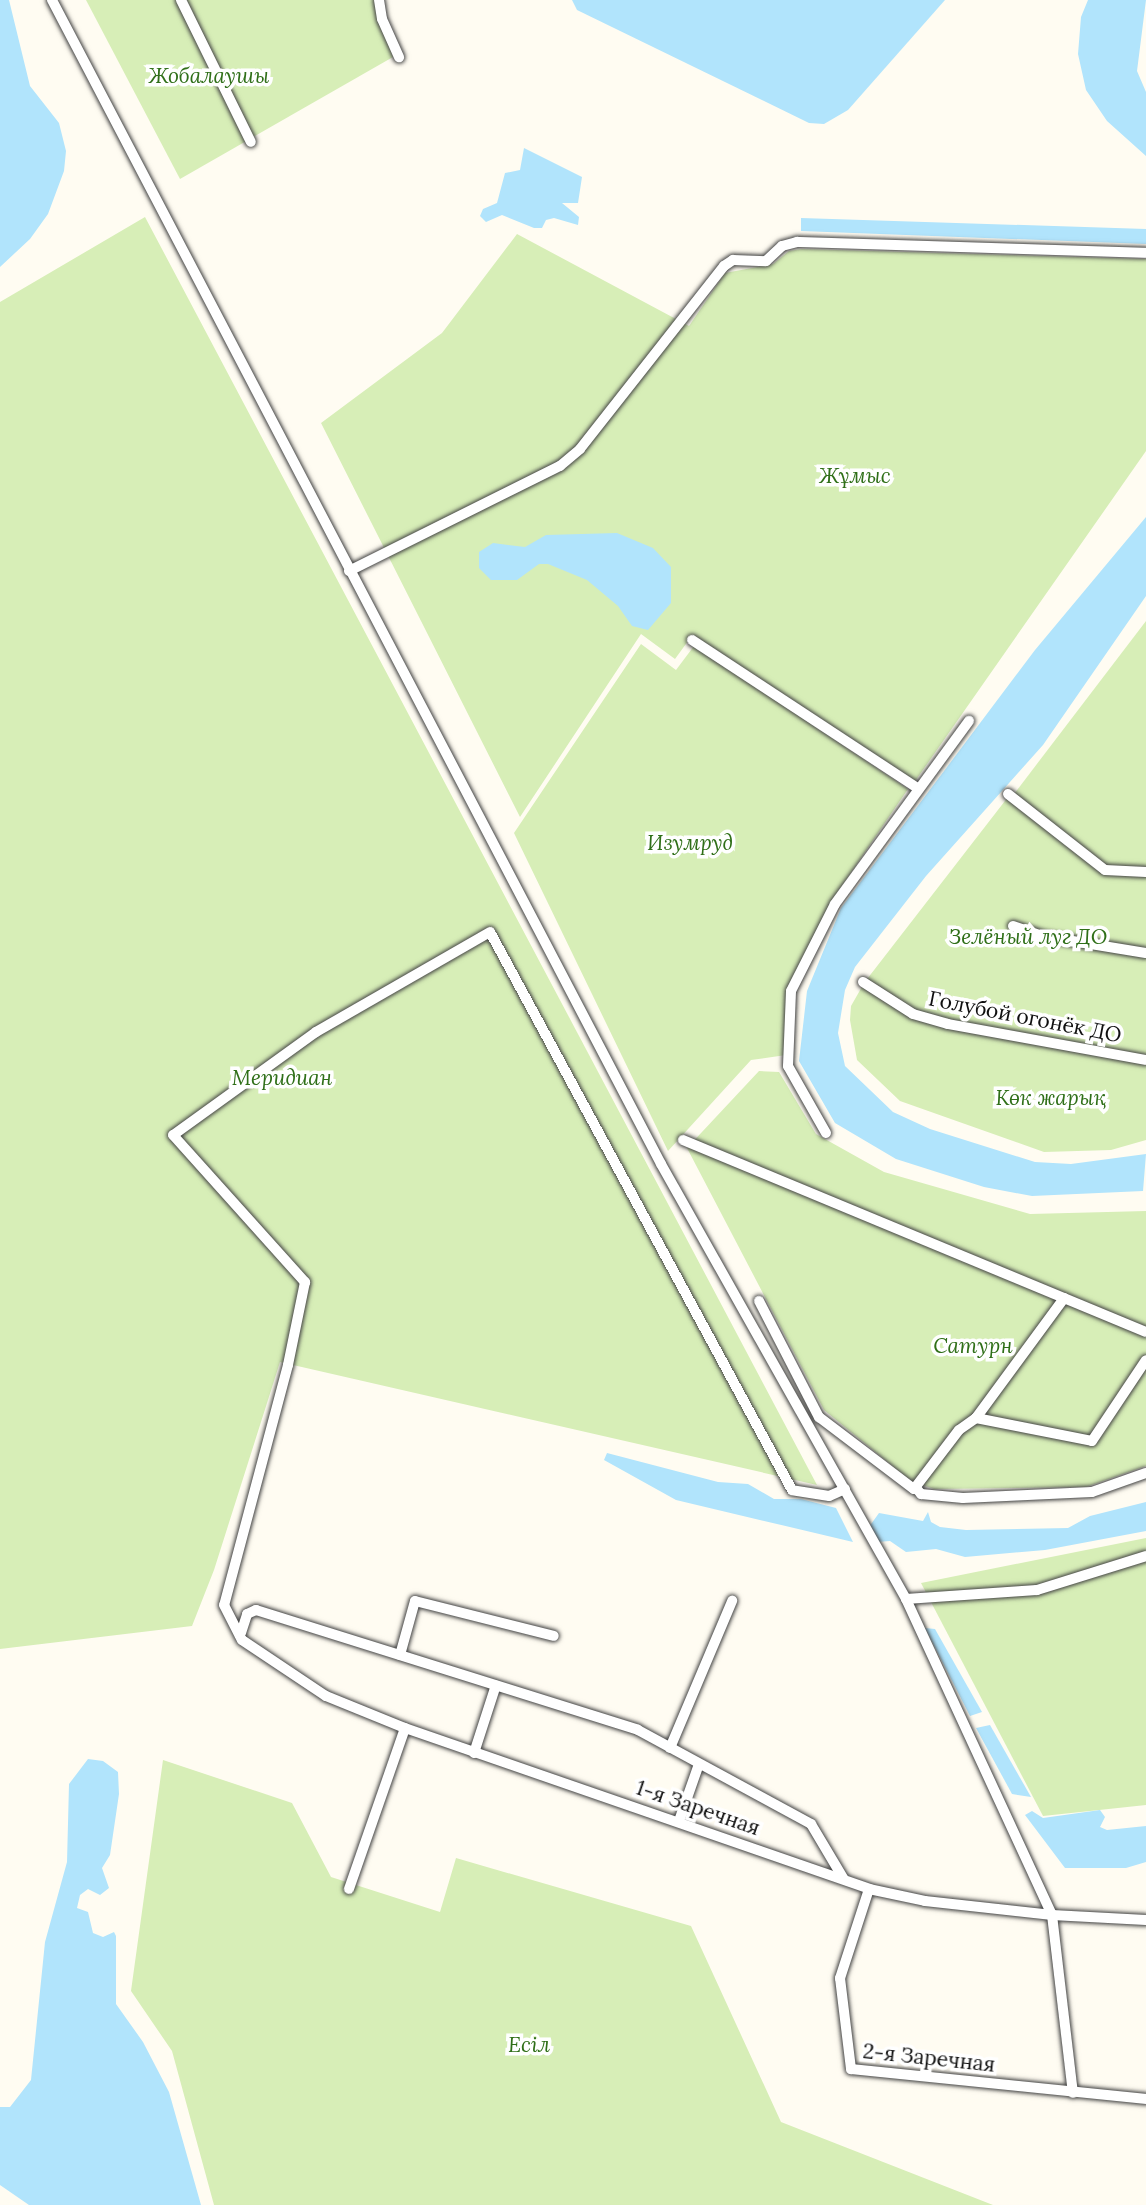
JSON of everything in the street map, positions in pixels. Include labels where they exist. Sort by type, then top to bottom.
[{"type":"street","points":[[52,0],[661,1164],[906,1599],[1052,1915],[1073,2093]]},
{"type":"street","points":[[181,0],[251,142]]},
{"type":"street","points":[[379,0],[382,19],[399,57]]},
{"type":"street","points":[[349,571],[560,466],[580,449],[724,266],[733,260],[766,261],[782,246],[797,242],[1146,253]]},
{"type":"street","points":[[692,640],[917,788]]},
{"type":"street","points":[[826,1133],[788,1066],[791,991],[835,904],[917,788],[969,721]]},
{"type":"street","points":[[1008,794],[1105,870],[1146,872]]},
{"type":"street","points":[[1013,926],[1042,936],[1146,953]]},
{"type":"street","name":"1-я Заречная","points":[[845,1489],[829,1496],[792,1490],[490,932],[316,1032],[173,1135],[305,1282],[288,1365],[224,1605],[241,1633],[241,1639],[326,1696],[405,1728],[870,1889],[925,1900],[1052,1915],[1146,1920]]},
{"type":"street","name":"Голубой огонёк ДО","points":[[863,982],[913,1014],[948,1024],[1146,1060]]},
{"type":"street","points":[[683,1140],[1146,1332]]},
{"type":"street","points":[[916,1488],[958,1430],[976,1418],[1064,1298]]},
{"type":"street","points":[[759,1301],[819,1416],[921,1494],[963,1498],[1092,1493],[1146,1473]]},
{"type":"street","points":[[976,1418],[1092,1441],[1146,1360]]},
{"type":"street","points":[[906,1599],[1037,1590],[1146,1556]]},
{"type":"street","points":[[400,1655],[415,1601],[554,1636]]},
{"type":"street","points":[[670,1748],[732,1601]]},
{"type":"street","points":[[241,1633],[247,1614],[256,1609],[632,1728],[811,1824],[843,1878]]},
{"type":"street","points":[[474,1753],[496,1685]]},
{"type":"street","points":[[349,1889],[405,1728]]},
{"type":"street","points":[[680,1821],[699,1764]]},
{"type":"street","name":"2-я Заречная","points":[[870,1889],[840,1979],[851,2069],[1146,2099]]},
{"type":"green space","name":"Жобалаушы","points":[[86,0],[375,0],[393,57],[180,179]]},
{"type":"green space","name":"Меридиан","points":[[145,217],[817,1485],[280,1362],[214,1570],[192,1626],[0,1649],[0,302]]},
{"type":"green space","name":"Жұмыс","points":[[517,234],[689,326],[725,273],[773,264],[789,251],[802,249],[1146,259],[1146,451],[911,787],[691,637],[675,659],[641,634],[520,817],[321,423],[442,333]]},
{"type":"green space","points":[[1146,621],[1146,869],[1106,866],[1014,794]]},
{"type":"green space","name":"Изумруд","points":[[641,644],[676,670],[694,646],[908,789],[833,899],[787,990],[786,1055],[751,1060],[668,1151],[514,833]]},
{"type":"green space","name":"Зелёный луг ДО","points":[[1008,797],[1103,871],[1146,874],[1146,1057],[913,1013],[864,983]]},
{"type":"green space","name":"Көк жарық","points":[[863,985],[913,1016],[1146,1062],[1146,1140],[1111,1150],[1044,1152],[900,1101],[857,1060],[850,1020],[851,1006]]},
{"type":"green space","name":"Сатурн","points":[[759,1071],[779,1072],[816,1134],[884,1172],[1030,1214],[1146,1211],[1146,1466],[1086,1487],[934,1489],[911,1481],[824,1410],[687,1148]]},
{"type":"green space","points":[[1146,1538],[1146,1805],[1043,1816],[921,1583]]},
{"type":"green space","name":"Есіл","points":[[163,1760],[292,1803],[331,1877],[440,1912],[456,1858],[691,1926],[781,2122],[993,2205],[214,2205],[172,2051],[131,1991]]},
{"type":"water","points":[[0,0],[9,0],[30,86],[59,123],[66,151],[64,171],[48,214],[30,239],[0,267]]},
{"type":"water","points":[[572,0],[945,0],[848,110],[824,124],[809,123],[577,10]]},
{"type":"water","points":[[1088,0],[1146,0],[1137,71],[1146,92],[1146,156],[1107,121],[1086,90],[1078,54],[1081,17]]},
{"type":"water","points":[[524,148],[582,177],[578,203],[562,203],[579,217],[578,225],[554,218],[546,220],[542,228],[534,228],[502,215],[486,222],[480,216],[483,209],[497,203],[505,173],[520,170]]},
{"type":"water","points":[[801,218],[1146,229],[1146,244],[801,231]]},
{"type":"water","points":[[1146,517],[1146,596],[1043,745],[926,876],[855,967],[845,990],[838,1033],[845,1066],[893,1112],[930,1129],[1035,1162],[1071,1164],[1146,1154],[1143,1191],[1032,1196],[984,1187],[896,1159],[835,1123],[799,1061],[807,991],[841,908],[1035,650]]},
{"type":"water","points":[[617,533],[653,548],[671,567],[671,603],[648,630],[632,626],[618,606],[587,580],[548,564],[539,564],[517,580],[491,580],[479,568],[479,552],[493,543],[525,547],[546,535]]},
{"type":"water","points":[[607,1453],[718,1482],[748,1484],[774,1499],[801,1499],[836,1508],[853,1542],[676,1500],[604,1460]]},
{"type":"water","points":[[1146,1502],[1146,1531],[1045,1550],[965,1557],[936,1549],[906,1552],[890,1541],[877,1542],[869,1527],[879,1513],[923,1521],[928,1512],[931,1522],[940,1527],[966,1530],[1068,1528],[1090,1516]]},
{"type":"water","points":[[925,1628],[935,1629],[982,1712],[970,1716]]},
{"type":"water","points":[[990,1725],[1031,1797],[1012,1794],[976,1728]]},
{"type":"water","points":[[88,1759],[103,1761],[118,1772],[119,1794],[110,1855],[102,1868],[109,1888],[100,1895],[88,1889],[80,1895],[77,1908],[88,1912],[93,1933],[103,1937],[114,1932],[116,1936],[116,2004],[143,2042],[169,2092],[201,2205],[29,2205],[0,2185],[0,2107],[10,2107],[31,2080],[45,1942],[67,1862],[69,1784]]},
{"type":"water","points":[[1100,1810],[1105,1817],[1100,1827],[1107,1830],[1146,1826],[1146,1862],[1126,1868],[1065,1868],[1025,1815],[1032,1811],[1043,1818]]}]
